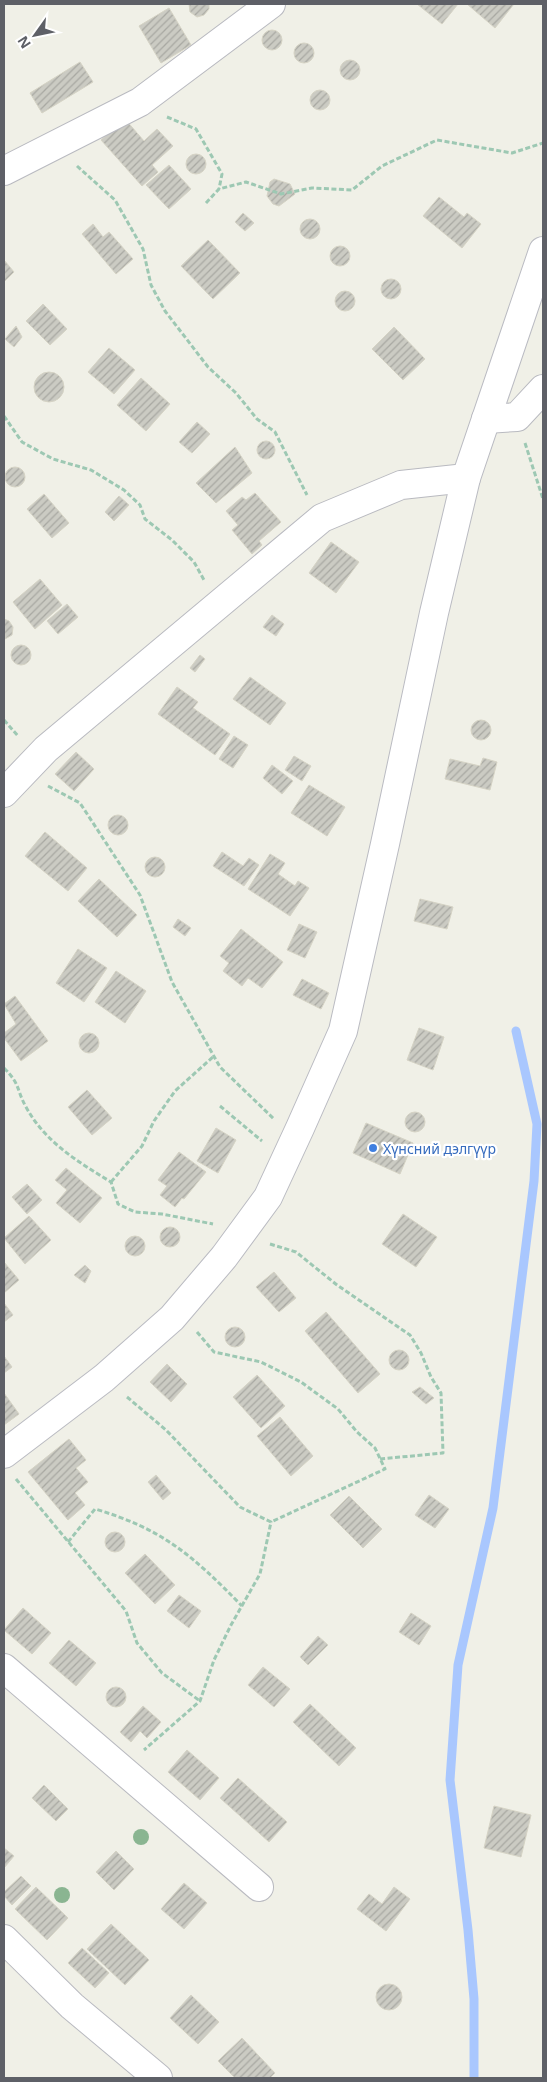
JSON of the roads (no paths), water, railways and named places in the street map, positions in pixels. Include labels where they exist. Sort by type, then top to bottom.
[{"type":"street","points":[[4,171],[140,102],[271,4]]},
{"type":"street","points":[[8,1464],[172,1318],[203,1284],[268,1197],[343,1031],[434,613],[466,478],[543,251]]},
{"type":"street","points":[[486,419],[517,417],[543,388]]},
{"type":"street","points":[[4,793],[39,757],[138,670],[318,521],[400,485],[466,478]]},
{"type":"street","points":[[4,1668],[259,1887]]},
{"type":"street","points":[[4,1939],[72,2006],[158,2078]]},
{"type":"waterway","points":[[474,2078],[474,1999],[468,1930],[450,1780],[458,1665],[493,1508],[534,1181],[537,1124],[516,1031]]},
{"type":"place","name":"Хүнсний дэлгүүр","points":[[373,1148]]}]
